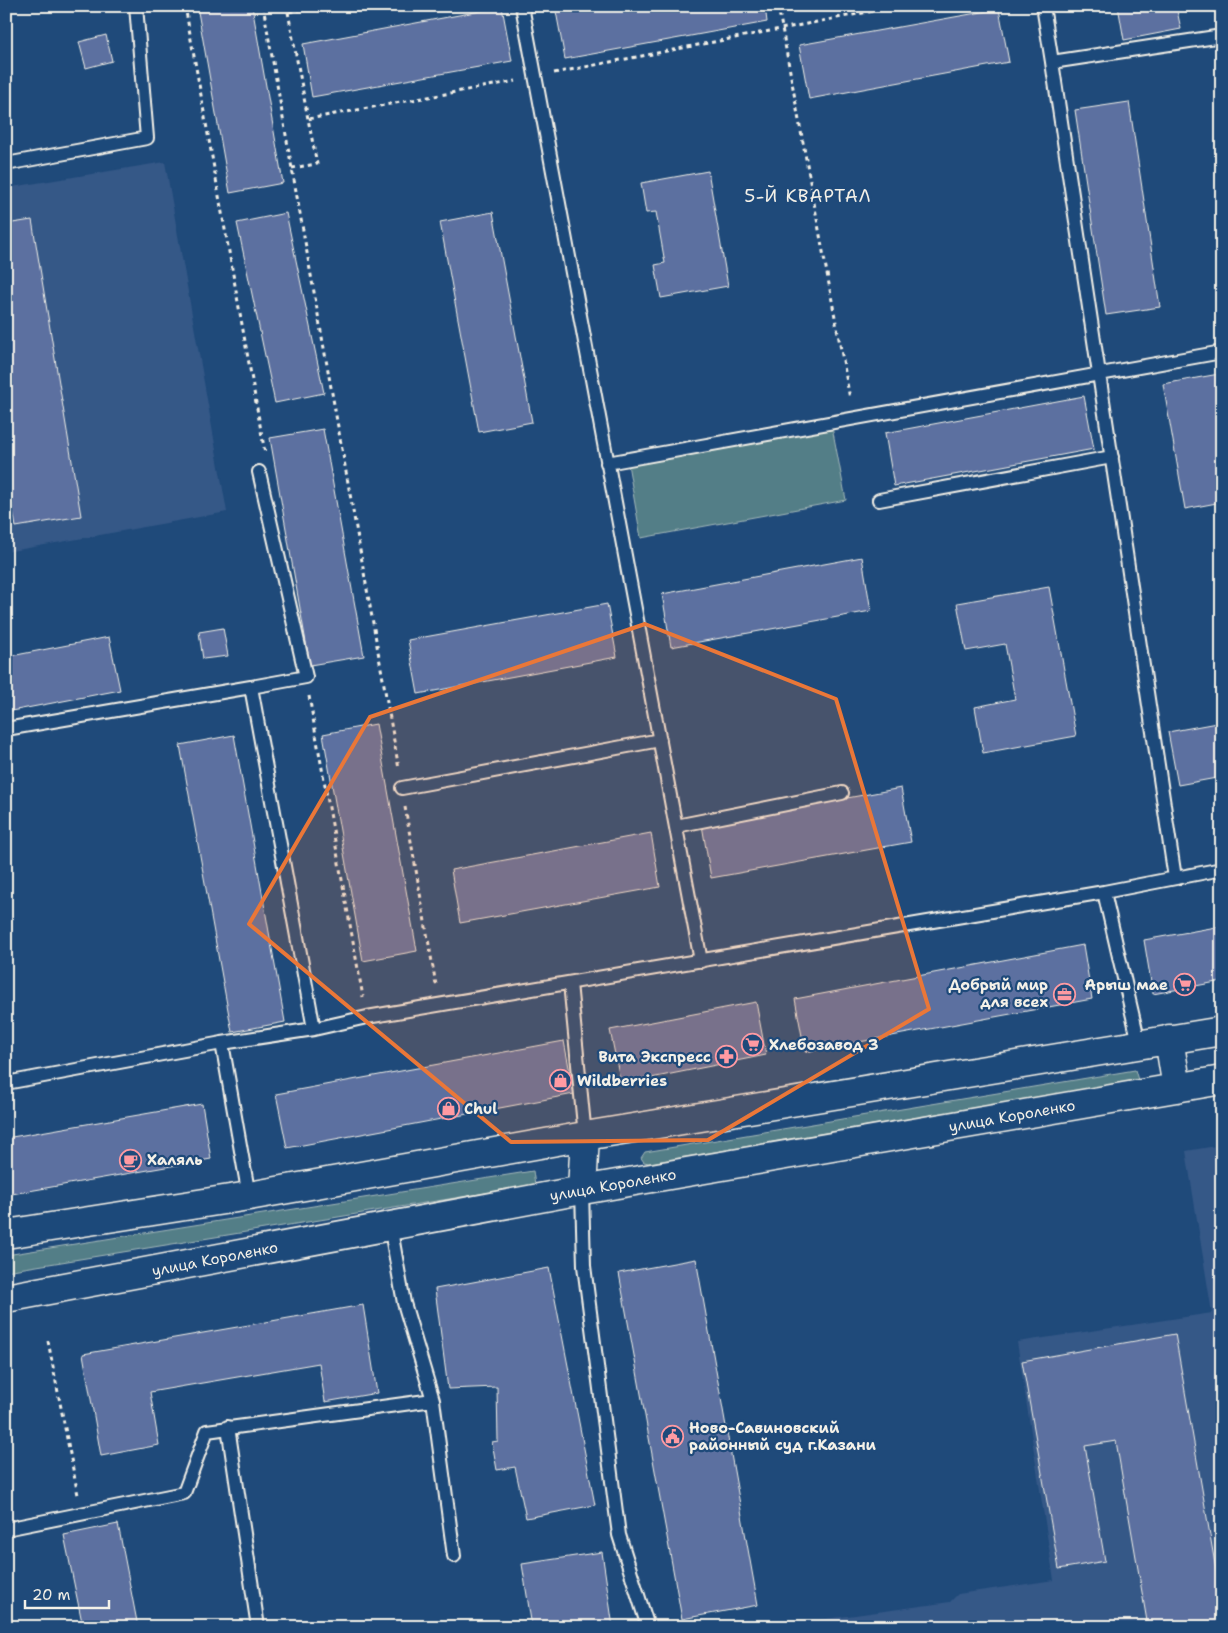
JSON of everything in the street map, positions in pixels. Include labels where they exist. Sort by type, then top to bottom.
[{"type":"street","points":[[6,1234],[249,1196],[585,1136],[1222,1030]]},
{"type":"street","points":[[1169,1039],[1177,1088]]},
{"type":"street","name":"улица Короленко","points":[[6,1298],[582,1190],[1222,1080]]},
{"type":"street","points":[[582,1190],[585,1136]]},
{"type":"lane","points":[[6,164],[146,138],[136,6]]},
{"type":"lane","points":[[522,6],[701,960]]},
{"type":"lane","points":[[1043,6],[1175,878]]},
{"type":"lane","points":[[1052,62],[1222,36]]},
{"type":"lane","points":[[608,463],[1222,352]]},
{"type":"lane","points":[[879,500],[1112,457]]},
{"type":"lane","points":[[6,729],[306,677],[260,472]]},
{"type":"lane","points":[[251,687],[314,1029]]},
{"type":"lane","points":[[402,788],[660,740]]},
{"type":"lane","points":[[676,826],[842,793]]},
{"type":"lane","points":[[6,1083],[440,1005],[1104,892],[1222,868]]},
{"type":"lane","points":[[1104,892],[1139,1043]]},
{"type":"lane","points":[[570,983],[585,1136]]},
{"type":"lane","points":[[222,1043],[249,1196]]},
{"type":"lane","points":[[582,1190],[584,1266],[618,1535],[648,1627]]},
{"type":"lane","points":[[390,1225],[404,1303],[433,1400],[454,1556]]},
{"type":"lane","points":[[6,1529],[81,1512],[184,1493],[207,1431],[228,1426],[433,1400]]},
{"type":"lane","points":[[228,1426],[258,1627]]},
{"type":"path","points":[[263,6],[440,1005]]},
{"type":"path","points":[[285,6],[288,12],[317,164],[292,168]]},
{"type":"path","points":[[288,12],[322,6]]},
{"type":"path","points":[[778,6],[853,418]]},
{"type":"path","points":[[308,119],[899,6]]},
{"type":"path","points":[[48,1341],[81,1512]]},
{"type":"highlighted area","points":[[645,624],[836,699],[929,1009],[708,1140],[511,1142],[249,924],[370,717]]},
{"type":"shaded area","points":[[165,162],[227,512],[6,552],[6,188]]},
{"type":"shaded area","points":[[1222,1145],[1222,1627],[797,1627],[797,1623],[950,1602],[958,1594],[1054,1580],[1017,1342],[1212,1313],[1186,1151]]},
{"type":"green space","points":[[832,427],[846,500],[641,538],[628,464]]},
{"type":"green space","points":[[1135,1070],[1138,1080],[649,1163],[644,1162],[641,1158],[645,1152]]},
{"type":"green space","points":[[533,1171],[535,1185],[6,1271],[6,1255]]},
{"type":"building","points":[[197,6],[252,6],[283,183],[230,193]]},
{"type":"building","points":[[555,6],[765,6],[767,22],[565,59]]},
{"type":"building","points":[[1118,6],[1176,6],[1181,29],[1124,40]]},
{"type":"building","points":[[502,7],[512,61],[312,97],[303,44]]},
{"type":"building","points":[[999,9],[1009,62],[809,99],[799,45]]},
{"type":"building","points":[[106,35],[112,61],[86,68],[79,42]]},
{"type":"building","points":[[1129,102],[1160,307],[1106,315],[1075,110]]},
{"type":"building","points":[[708,171],[728,286],[661,298],[655,265],[665,263],[656,212],[646,213],[641,183]]},
{"type":"building","points":[[493,212],[532,422],[479,432],[440,222]]},
{"type":"building","points":[[286,213],[324,393],[275,403],[237,223]]},
{"type":"building","points":[[32,220],[81,516],[16,527],[6,470],[6,224]]},
{"type":"building","points":[[1219,374],[1222,388],[1222,502],[1185,509],[1163,384]]},
{"type":"building","points":[[1084,396],[1094,449],[894,486],[885,433]]},
{"type":"building","points":[[323,429],[364,656],[310,665],[270,438]]},
{"type":"building","points":[[862,557],[871,611],[671,647],[662,594]]},
{"type":"building","points":[[1049,587],[1076,736],[983,753],[975,707],[1015,699],[1005,644],[966,651],[957,603]]},
{"type":"building","points":[[607,604],[617,657],[418,694],[408,640]]},
{"type":"building","points":[[223,628],[228,656],[203,659],[199,632]]},
{"type":"building","points":[[109,637],[120,690],[6,712],[6,657]]},
{"type":"building","points":[[1222,722],[1222,777],[1178,785],[1168,732]]},
{"type":"building","points":[[376,724],[417,951],[363,961],[323,734]]},
{"type":"building","points":[[234,735],[285,1022],[232,1032],[180,745]]},
{"type":"building","points":[[901,788],[911,842],[711,878],[702,825]]},
{"type":"building","points":[[651,833],[660,887],[460,923],[451,870]]},
{"type":"building","points":[[1222,926],[1222,981],[1153,994],[1144,940]]},
{"type":"building","points":[[1083,945],[1092,999],[805,1052],[795,999]]},
{"type":"building","points":[[756,1002],[766,1055],[621,1084],[610,1030]]},
{"type":"building","points":[[564,1041],[574,1094],[287,1148],[276,1094]]},
{"type":"building","points":[[202,1104],[211,1159],[6,1195],[6,1138]]},
{"type":"building","points":[[696,1259],[758,1605],[682,1619],[619,1273]]},
{"type":"building","points":[[549,1268],[595,1505],[526,1518],[515,1467],[497,1470],[492,1442],[498,1441],[497,1387],[448,1389],[435,1289]]},
{"type":"building","points":[[363,1305],[377,1393],[325,1402],[319,1363],[150,1392],[159,1445],[101,1456],[83,1354]]},
{"type":"building","points":[[1175,1334],[1222,1604],[1222,1627],[1148,1627],[1116,1441],[1085,1446],[1105,1561],[1059,1569],[1022,1361]]},
{"type":"building","points":[[118,1524],[138,1627],[83,1627],[64,1535]]},
{"type":"building","points":[[602,1552],[613,1627],[532,1627],[522,1564]]},
{"type":"place","name":"Арыш мае","points":[[1184,985]]},
{"type":"place","name":"Добрый мир для всех","points":[[1064,994]]},
{"type":"place","name":"Хлебозавод 3","points":[[753,1045]]},
{"type":"place","name":"Вита Экспресс","points":[[727,1057]]},
{"type":"place","name":"Wildberries","points":[[561,1081]]},
{"type":"place","name":"Chul","points":[[448,1109]]},
{"type":"place","name":"Халяль","points":[[131,1160]]},
{"type":"place","name":"Ново-Савиновский районный суд г.Казани","points":[[673,1437]]},
{"type":"district","name":"5-Й КВАРТАЛ","points":[[808,196]]}]
